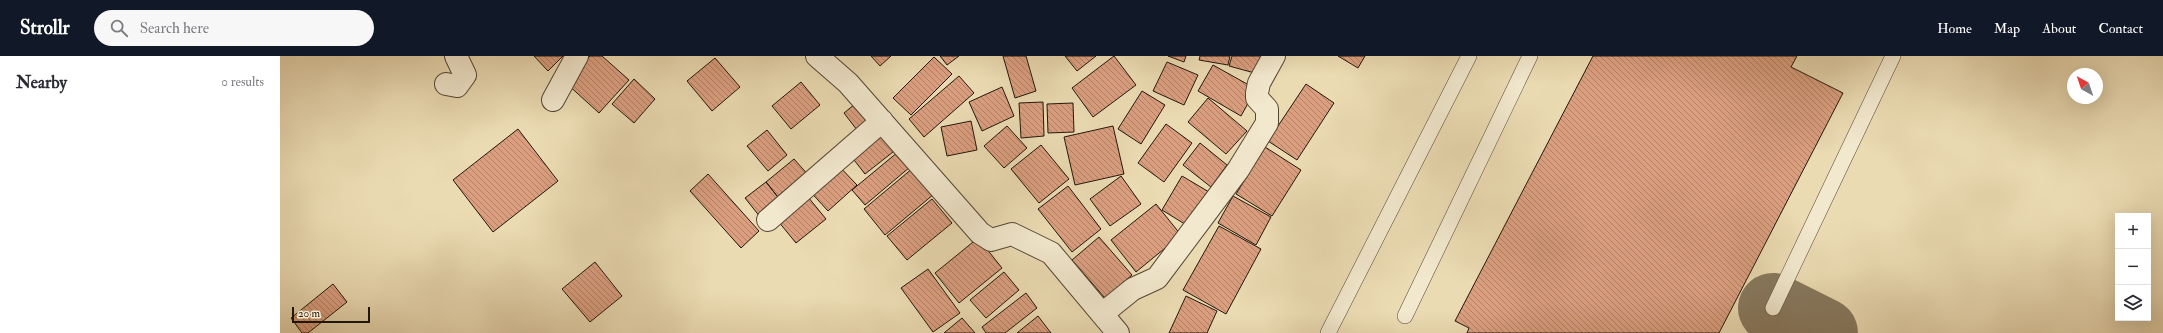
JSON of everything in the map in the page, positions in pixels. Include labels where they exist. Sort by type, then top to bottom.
[{"type":"street","points":[[446,84],[457,86],[465,75],[456,56]]},
{"type":"street","points":[[553,100],[577,56]]},
{"type":"street","points":[[817,56],[848,83],[980,233],[991,240],[1005,234],[1017,236],[1051,253],[1118,333]]},
{"type":"street","points":[[1102,314],[1133,289],[1157,278],[1238,170],[1268,123],[1267,109],[1257,98],[1257,92],[1259,83],[1274,56]]},
{"type":"street","points":[[768,220],[882,121]]},
{"type":"lane","points":[[1328,333],[1469,56]]},
{"type":"lane","points":[[1405,316],[1530,56]]},
{"type":"lane","points":[[1773,308],[1893,56]]},
{"type":"building","points":[[534,56],[563,56],[548,71]]},
{"type":"building","points":[[590,56],[602,56],[629,80],[599,113],[566,83]]},
{"type":"building","points":[[871,56],[891,56],[880,66]]},
{"type":"building","points":[[940,56],[959,56],[947,65]]},
{"type":"building","points":[[1003,56],[1026,56],[1036,91],[1015,98]]},
{"type":"building","points":[[1065,56],[1096,56],[1077,71]]},
{"type":"building","points":[[1114,56],[1136,85],[1093,117],[1072,88]]},
{"type":"building","points":[[1168,56],[1186,56],[1184,62]]},
{"type":"building","points":[[1200,56],[1230,56],[1228,65],[1199,60]]},
{"type":"building","points":[[1232,56],[1268,56],[1262,75],[1229,66]]},
{"type":"building","points":[[1338,56],[1365,56],[1358,68]]},
{"type":"building","points":[[1593,56],[1797,56],[1791,67],[1843,93],[1719,333],[1467,333],[1469,328],[1455,321]]},
{"type":"building","points":[[934,57],[952,74],[911,115],[893,98]]},
{"type":"building","points":[[715,58],[740,87],[712,111],[687,81]]},
{"type":"building","points":[[1167,62],[1198,75],[1184,105],[1153,91]]},
{"type":"building","points":[[1213,65],[1256,89],[1241,116],[1198,91]]},
{"type":"building","points":[[959,76],[974,93],[924,137],[909,119]]},
{"type":"building","points":[[634,79],[655,99],[634,123],[612,104]]},
{"type":"building","points":[[801,82],[820,105],[791,129],[772,106]]},
{"type":"building","points":[[1306,84],[1334,103],[1297,160],[1268,141]]},
{"type":"building","points":[[1002,87],[1014,116],[982,131],[969,102]]},
{"type":"building","points":[[1142,91],[1165,105],[1141,144],[1118,129]]},
{"type":"building","points":[[1208,98],[1247,131],[1226,154],[1188,122]]},
{"type":"building","points":[[1043,102],[1044,136],[1021,138],[1019,103]]},
{"type":"building","points":[[1073,103],[1074,132],[1048,133],[1047,104]]},
{"type":"building","points":[[855,104],[871,125],[860,134],[844,113]]},
{"type":"building","points":[[971,121],[977,150],[947,156],[941,127]]},
{"type":"building","points":[[1166,124],[1192,143],[1164,182],[1138,163]]},
{"type":"building","points":[[1007,126],[1027,148],[1004,168],[984,146]]},
{"type":"building","points":[[1113,126],[1124,174],[1075,185],[1064,137]]},
{"type":"building","points":[[518,129],[558,181],[493,232],[453,180]]},
{"type":"building","points":[[767,130],[787,155],[768,171],[747,146]]},
{"type":"building","points":[[883,130],[898,148],[865,174],[851,156]]},
{"type":"building","points":[[1200,143],[1227,165],[1211,187],[1183,165]]},
{"type":"building","points":[[1041,145],[1069,179],[1039,203],[1011,169]]},
{"type":"building","points":[[1265,147],[1301,170],[1272,216],[1236,194]]},
{"type":"building","points":[[898,152],[910,167],[865,205],[852,190]]},
{"type":"building","points":[[794,159],[810,177],[781,201],[766,182]]},
{"type":"building","points":[[835,162],[857,185],[828,211],[807,188]]},
{"type":"building","points":[[913,168],[934,194],[885,235],[864,209]]},
{"type":"building","points":[[708,174],[759,231],[741,248],[690,191]]},
{"type":"building","points":[[1121,176],[1141,204],[1110,226],[1090,199]]},
{"type":"building","points":[[1182,176],[1209,192],[1188,226],[1162,210]]},
{"type":"building","points":[[766,182],[781,201],[761,218],[745,198]]},
{"type":"building","points":[[1068,186],[1101,229],[1072,252],[1038,209]]},
{"type":"building","points":[[1233,196],[1271,217],[1256,245],[1218,223]]},
{"type":"building","points":[[808,197],[826,219],[796,243],[778,221]]},
{"type":"building","points":[[932,199],[952,223],[907,260],[887,236]]},
{"type":"building","points":[[1156,204],[1181,235],[1136,272],[1111,240]]},
{"type":"building","points":[[1219,226],[1261,249],[1226,314],[1183,290]]},
{"type":"building","points":[[1099,237],[1132,275],[1105,298],[1072,260]]},
{"type":"building","points":[[978,238],[1002,268],[959,303],[935,273]]},
{"type":"building","points":[[595,262],[622,296],[590,322],[562,289]]},
{"type":"building","points":[[928,269],[960,313],[933,332],[901,288]]},
{"type":"building","points":[[1004,272],[1019,290],[986,318],[970,300]]},
{"type":"building","points":[[333,284],[347,302],[308,333],[302,333],[291,318]]},
{"type":"building","points":[[1026,293],[1037,308],[1005,333],[986,333],[982,327]]},
{"type":"building","points":[[1186,296],[1217,311],[1207,333],[1169,333]]},
{"type":"building","points":[[1038,316],[1051,333],[1017,333]]},
{"type":"building","points":[[962,318],[975,333],[944,333]]},
{"type":"taxiway","points":[[1773,308],[1823,333]]}]
